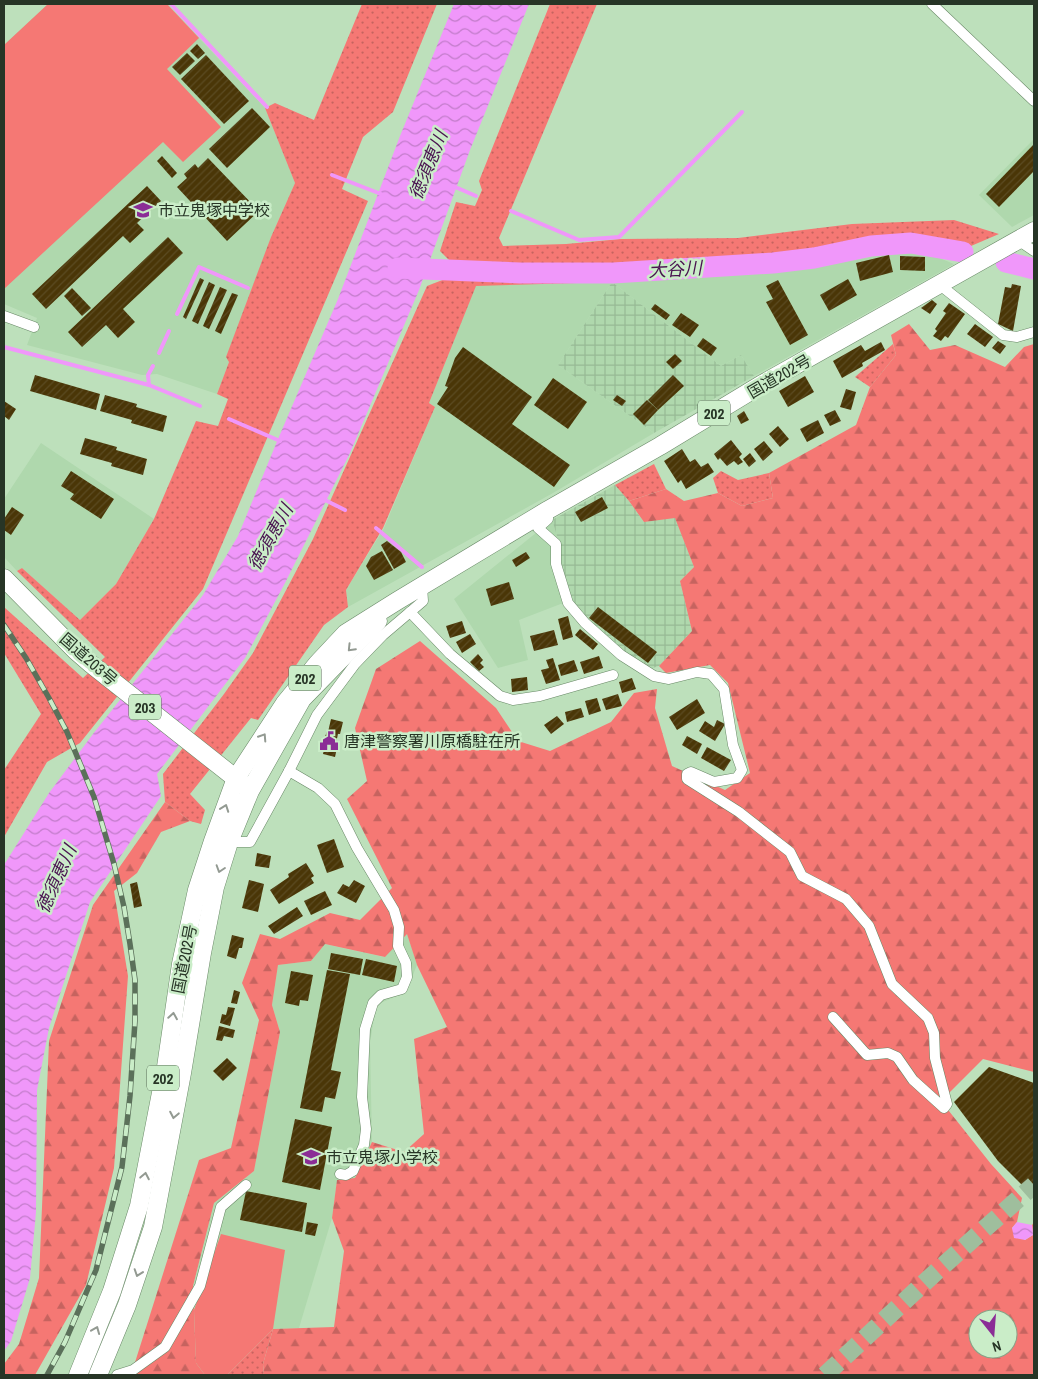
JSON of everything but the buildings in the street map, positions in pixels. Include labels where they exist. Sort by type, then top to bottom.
[{"type":"highway","name":"国道202号","points":[[78,1375],[112,1292],[139,1206],[166,1067],[181,964],[197,890],[221,841],[302,699],[404,606],[422,586],[764,384],[1034,231]]},
{"type":"highway","name":"国道203号","points":[[4,578],[91,664],[250,791]]},
{"type":"highway","name":"国道202号","points":[[98,1375],[127,1305],[153,1227],[215,887],[221,841],[236,778],[285,703],[346,633],[404,606]]},
{"type":"street","points":[[932,4],[1034,101]]},
{"type":"street","points":[[1018,240],[1034,251]]},
{"type":"street","points":[[940,285],[1003,335],[1017,337],[1034,332]]},
{"type":"street","points":[[4,316],[34,327]]},
{"type":"street","points":[[548,510],[548,519],[538,528],[556,544],[556,564],[568,603],[585,622],[621,656],[654,676],[669,679],[697,672],[711,674],[724,689],[733,745],[742,770],[736,778],[714,782],[691,772],[687,774],[687,779],[739,812],[790,852],[802,876],[846,899],[870,926],[892,984],[928,1018],[934,1033],[935,1058],[947,1104],[944,1108],[913,1080],[897,1057],[888,1053],[867,1055],[833,1017]]},
{"type":"street","points":[[221,841],[250,842],[317,715],[355,664],[383,635],[404,606],[450,654],[500,696],[506,698],[513,700],[540,696],[612,675]]},
{"type":"street","points":[[289,771],[318,788],[335,804],[357,848],[394,910],[399,928],[398,946],[406,963],[407,977],[402,989],[381,995],[373,1003],[365,1029],[362,1097],[366,1129],[364,1145],[353,1171],[346,1175],[340,1174]]},
{"type":"street","points":[[117,1375],[132,1370],[165,1347],[200,1286],[221,1207],[246,1185]]},
{"type":"shaded area","name":"市立鬼塚中学校","points":[[48,4],[167,4],[265,108],[295,183],[271,237],[217,394],[157,374],[142,375],[27,345],[37,318],[4,304],[4,45]]},
{"type":"shaded area","points":[[1034,139],[1034,215],[1012,227],[979,195]]},
{"type":"shaded area","points":[[897,252],[925,252],[954,264],[754,376],[741,355],[721,366],[612,282],[781,272]]},
{"type":"shaded area","points":[[612,282],[558,365],[654,433],[553,493],[348,607],[346,590],[384,528],[435,407],[429,403],[476,285]]},
{"type":"shaded area","points":[[612,282],[721,366],[741,355],[754,376],[654,433],[558,365]]},
{"type":"shaded area","points":[[41,443],[154,519],[116,584],[80,620],[22,568],[17,571],[4,557],[4,499]]},
{"type":"shaded area","points":[[615,485],[644,522],[675,517],[694,567],[680,581],[692,631],[659,666],[647,670],[587,621],[571,600],[560,563],[560,546],[552,520]]},
{"type":"shaded area","points":[[552,520],[560,546],[571,600],[519,620],[528,660],[498,668],[454,599]]},
{"type":"shaded area","name":"市立鬼塚小学校","points":[[407,933],[417,965],[406,992],[376,1005],[370,1043],[372,1142],[355,1178],[337,1181],[332,1218],[299,1328],[273,1329],[227,1375],[205,1375],[196,1363],[193,1287],[214,1203],[254,1171],[280,1032],[272,1005],[278,965],[311,961],[324,944],[384,957]]},
{"type":"green space","points":[[48,4],[167,4],[199,38],[167,69],[221,127],[183,162],[163,142],[4,289],[4,45]]},
{"type":"green space","points":[[362,4],[437,4],[393,112],[363,137],[342,189],[368,201],[203,589],[80,743],[47,762],[4,837],[4,770],[41,714],[4,653],[4,607],[83,678],[105,657],[17,571],[22,568],[80,620],[116,584],[154,519],[196,421],[218,426],[228,399],[217,394],[229,362],[226,357],[271,237],[295,183],[265,108],[275,103],[314,120]]},
{"type":"green space","points":[[550,4],[597,4],[499,238],[503,246],[566,244],[621,239],[738,238],[852,224],[954,220],[999,234],[971,246],[910,235],[774,257],[612,267],[453,264],[440,251],[456,202],[475,206],[482,190],[479,181]]},
{"type":"green space","points":[[445,279],[612,282],[476,286],[429,403],[435,407],[383,528],[346,590],[348,607],[324,625],[258,720],[251,718],[190,794],[205,810],[201,824],[190,821],[165,802],[163,774],[253,653],[313,539],[427,286]]},
{"type":"green space","points":[[909,324],[930,350],[955,345],[1005,367],[1024,347],[1034,344],[1034,1072],[983,1059],[941,1101],[991,1164],[1022,1198],[1017,1222],[1012,1228],[1025,1240],[1033,1235],[1032,1225],[1034,1222],[1034,1375],[264,1375],[263,1364],[273,1329],[334,1327],[344,1251],[332,1218],[337,1180],[355,1178],[372,1142],[404,1152],[424,1134],[414,1039],[447,1027],[417,965],[407,934],[385,957],[325,944],[311,961],[278,965],[272,1005],[280,1032],[254,1171],[214,1203],[193,1286],[196,1363],[205,1375],[131,1375],[199,1160],[231,1148],[259,1020],[242,983],[260,934],[280,939],[330,913],[360,920],[392,888],[347,799],[367,781],[355,728],[376,669],[420,641],[496,708],[518,741],[550,751],[611,722],[634,693],[657,689],[655,708],[672,766],[725,790],[750,773],[728,683],[710,665],[666,673],[659,666],[692,631],[680,581],[694,567],[675,518],[644,522],[629,501],[666,489],[684,501],[718,493],[742,506],[773,498],[769,473],[856,425],[870,387],[896,355],[891,335]]},
{"type":"green space","points":[[893,344],[896,355],[870,387],[855,377]]},
{"type":"green space","points":[[654,464],[666,489],[629,501],[615,485]]},
{"type":"green space","points":[[721,471],[738,480],[769,473],[773,498],[742,506],[718,493],[713,478]]},
{"type":"green space","points":[[165,802],[190,821],[161,832],[137,873],[114,891],[128,976],[114,1168],[86,1285],[35,1375],[4,1375],[4,1364],[19,1344],[39,1278],[49,1041],[93,905]]},
{"type":"green space","points":[[221,1234],[285,1250],[273,1329],[227,1375],[205,1375],[196,1363],[194,1310]]},
{"type":"green space","points":[[273,1329],[263,1364],[264,1375],[227,1375]]},
{"type":"water","name":"徳須恵川","points":[[454,4],[529,4],[470,150],[419,290],[350,453],[245,658],[157,774],[161,796],[90,902],[49,1028],[37,1090],[36,1212],[30,1278],[11,1341],[4,1351],[4,865],[49,793],[203,595],[238,536],[338,299],[400,136]]},
{"type":"water","points":[[1017,1222],[1032,1225],[1033,1235],[1025,1240],[1014,1238],[1012,1228]]},
{"type":"waterway","points":[[171,4],[267,107]]},
{"type":"waterway","points":[[511,211],[579,240],[619,237],[742,112]]},
{"type":"waterway","points":[[332,175],[381,194]]},
{"type":"waterway","points":[[453,186],[476,196]]},
{"type":"waterway","name":"大谷川","points":[[398,268],[520,273],[613,273],[773,263],[814,258],[871,246],[911,243],[963,252]]},
{"type":"waterway","name":"大谷川","points":[[1006,262],[1034,269]]},
{"type":"waterway","points":[[177,314],[199,267],[248,288]]},
{"type":"waterway","points":[[159,353],[169,331]]},
{"type":"waterway","points":[[4,347],[149,385],[200,406]]},
{"type":"waterway","points":[[149,385],[148,375],[153,366]]},
{"type":"waterway","points":[[229,419],[280,441]]},
{"type":"waterway","points":[[323,499],[345,510]]},
{"type":"waterway","points":[[376,528],[422,567]]},
{"type":"tunnel","points":[[825,1375],[937,1271],[1034,1185]]},
{"type":"railway","points":[[4,625],[26,658],[67,732],[94,797],[114,864],[124,907],[135,980],[135,1021],[130,1096],[122,1167],[96,1270],[65,1342],[47,1375]]},
{"type":"place","name":"市立鬼塚中学校","points":[[143,210]]},
{"type":"place","name":"唐津警察署川原橋駐在所","points":[[329,741]]},
{"type":"place","name":"市立鬼塚小学校","points":[[311,1157]]}]
